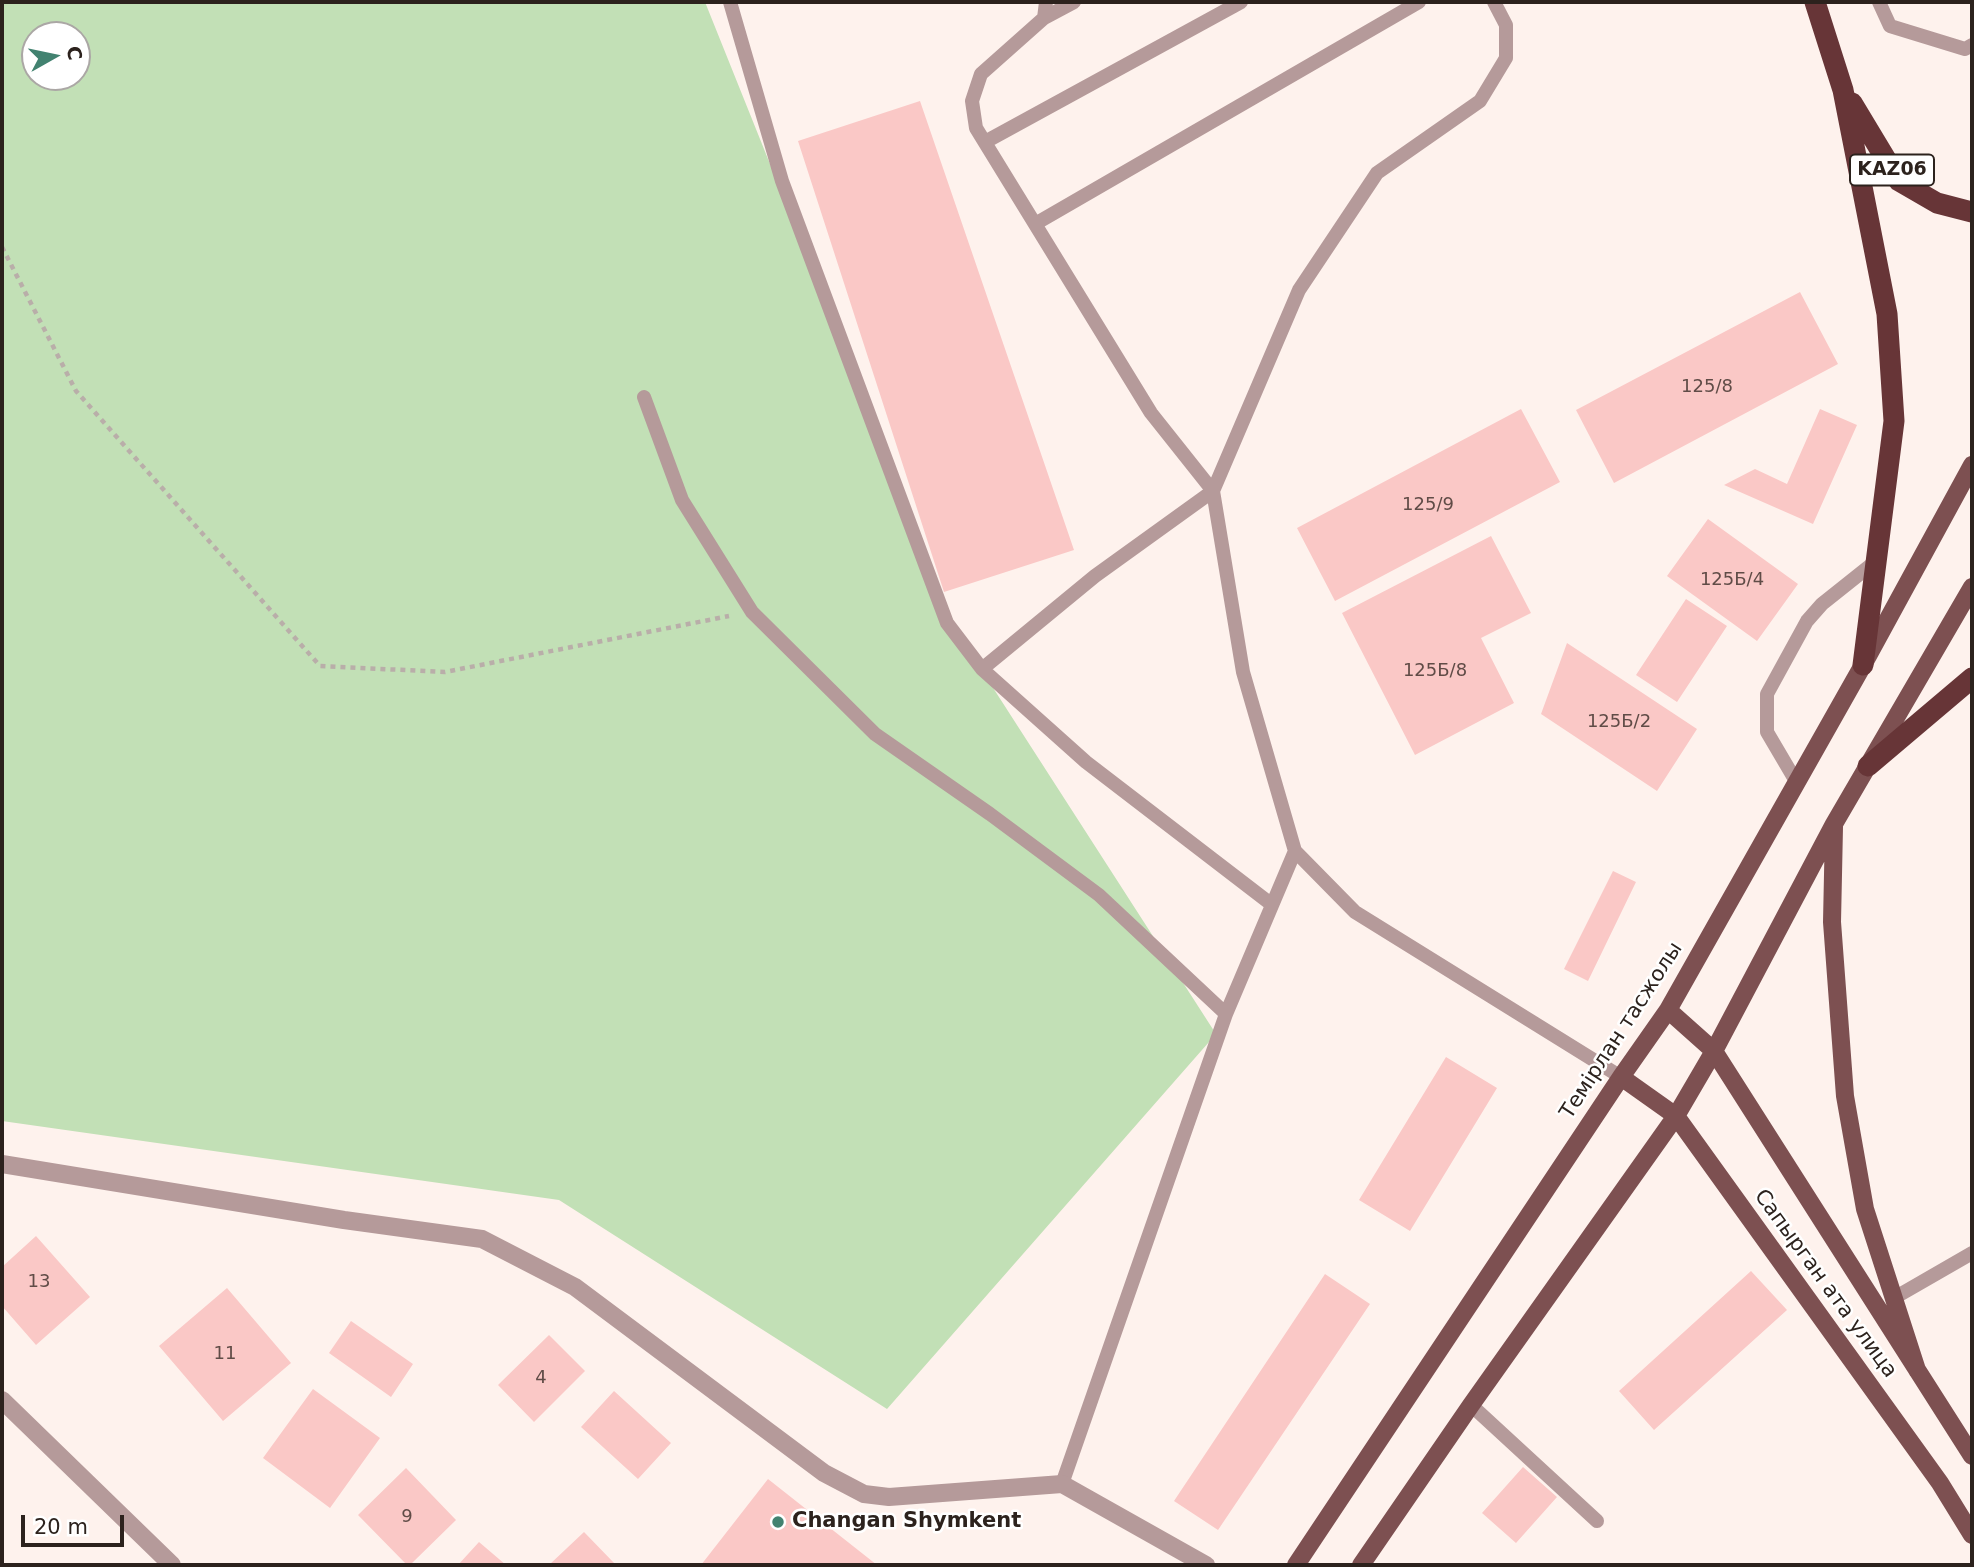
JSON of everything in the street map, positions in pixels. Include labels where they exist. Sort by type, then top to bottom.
[{"type":"highway","name":"KАZ06","points":[[1815,2],[1843,90],[1899,181],[1937,203],[1972,212]]},
{"type":"highway","points":[[1843,90],[1887,314],[1894,421],[1863,665]]},
{"type":"highway","points":[[1868,766],[1972,678]]},
{"type":"main road","name":"Темірлан тасжолы","points":[[1296,1565],[1668,1010],[1863,665],[1972,465]]},
{"type":"main road","points":[[1362,1565],[1471,1405],[1676,1116],[1714,1051],[1834,824],[1972,587]]},
{"type":"main road","points":[[1834,824],[1832,922],[1845,1096],[1864,1209],[1917,1370]]},
{"type":"main road","name":"Сапырган ата улица","points":[[1668,1010],[1714,1051],[1972,1456]]},
{"type":"main road","name":"Сапырган ата улица","points":[[1621,1077],[1676,1116],[1940,1483],[1972,1535]]},
{"type":"street","points":[[2,1164],[482,1240],[575,1287],[824,1473],[864,1494],[889,1497],[1062,1484],[1206,1565]]},
{"type":"street","points":[[2,1400],[172,1565]]},
{"type":"lane","points":[[730,2],[782,181],[947,623],[982,669],[1086,762],[1271,904]]},
{"type":"lane","points":[[1044,18],[1046,2]]},
{"type":"lane","points":[[1074,2],[1044,18],[981,74],[972,101],[976,128],[1151,412],[1213,491],[1243,672],[1295,851],[1355,912],[1621,1077]]},
{"type":"lane","points":[[985,142],[1241,2]]},
{"type":"lane","points":[[1035,224],[1419,2]]},
{"type":"lane","points":[[982,669],[1095,576],[1213,491],[1299,290],[1377,173],[1480,101],[1506,58],[1506,25],[1494,2]]},
{"type":"lane","points":[[1879,2],[1890,26],[1965,49],[1972,45]]},
{"type":"lane","points":[[644,397],[682,500],[752,612],[875,734],[990,814],[1099,895],[1226,1014]]},
{"type":"lane","points":[[1797,783],[1767,733],[1767,694],[1807,621],[1822,604],[1876,561]]},
{"type":"lane","points":[[1062,1484],[1226,1014],[1295,851]]},
{"type":"lane","points":[[1894,1298],[1972,1253]]},
{"type":"lane","points":[[1471,1405],[1598,1521]]},
{"type":"path","points":[[2,247],[76,391],[320,666],[445,672],[752,612]]},
{"type":"green space","points":[[2,2],[705,2],[959,635],[1216,1034],[887,1409],[559,1200],[2,1121]]},
{"type":"building","points":[[920,101],[1074,550],[944,592],[798,141]]},
{"type":"building","points":[[1800,292],[1838,364],[1614,483],[1576,410]]},
{"type":"building","points":[[1521,409],[1560,482],[1335,601],[1297,528]]},
{"type":"building","points":[[1820,409],[1857,425],[1813,524],[1724,485],[1755,469],[1787,484]]},
{"type":"building","points":[[1708,519],[1798,584],[1757,641],[1667,576]]},
{"type":"building","points":[[1491,536],[1531,613],[1481,638],[1514,703],[1415,755],[1342,613]]},
{"type":"building","points":[[1686,599],[1727,626],[1677,702],[1636,675]]},
{"type":"building","points":[[1567,643],[1697,729],[1657,791],[1541,714]]},
{"type":"building","points":[[1613,871],[1636,882],[1588,981],[1564,969]]},
{"type":"building","points":[[1446,1057],[1497,1088],[1410,1231],[1359,1200]]},
{"type":"building","points":[[36,1236],[90,1297],[36,1345],[2,1306],[2,1267]]},
{"type":"building","points":[[1751,1271],[1787,1310],[1654,1430],[1619,1391]]},
{"type":"building","points":[[1325,1274],[1370,1304],[1218,1530],[1174,1501]]},
{"type":"building","points":[[227,1288],[291,1363],[223,1421],[159,1346]]},
{"type":"building","points":[[351,1321],[413,1364],[391,1397],[329,1353]]},
{"type":"building","points":[[549,1335],[585,1371],[534,1422],[498,1385]]},
{"type":"building","points":[[313,1389],[380,1438],[330,1508],[263,1458]]},
{"type":"building","points":[[614,1391],[671,1443],[638,1479],[581,1427]]},
{"type":"building","points":[[1523,1467],[1557,1497],[1516,1543],[1482,1513]]},
{"type":"building","points":[[406,1468],[456,1520],[410,1565],[358,1515]]},
{"type":"building","name":"Changan Shymkent","points":[[768,1479],[877,1565],[701,1565]]},
{"type":"building","points":[[584,1532],[616,1565],[549,1565]]},
{"type":"building","points":[[479,1542],[506,1565],[458,1565]]},
{"type":"place","name":"Changan Shymkent","points":[[778,1522]]}]
